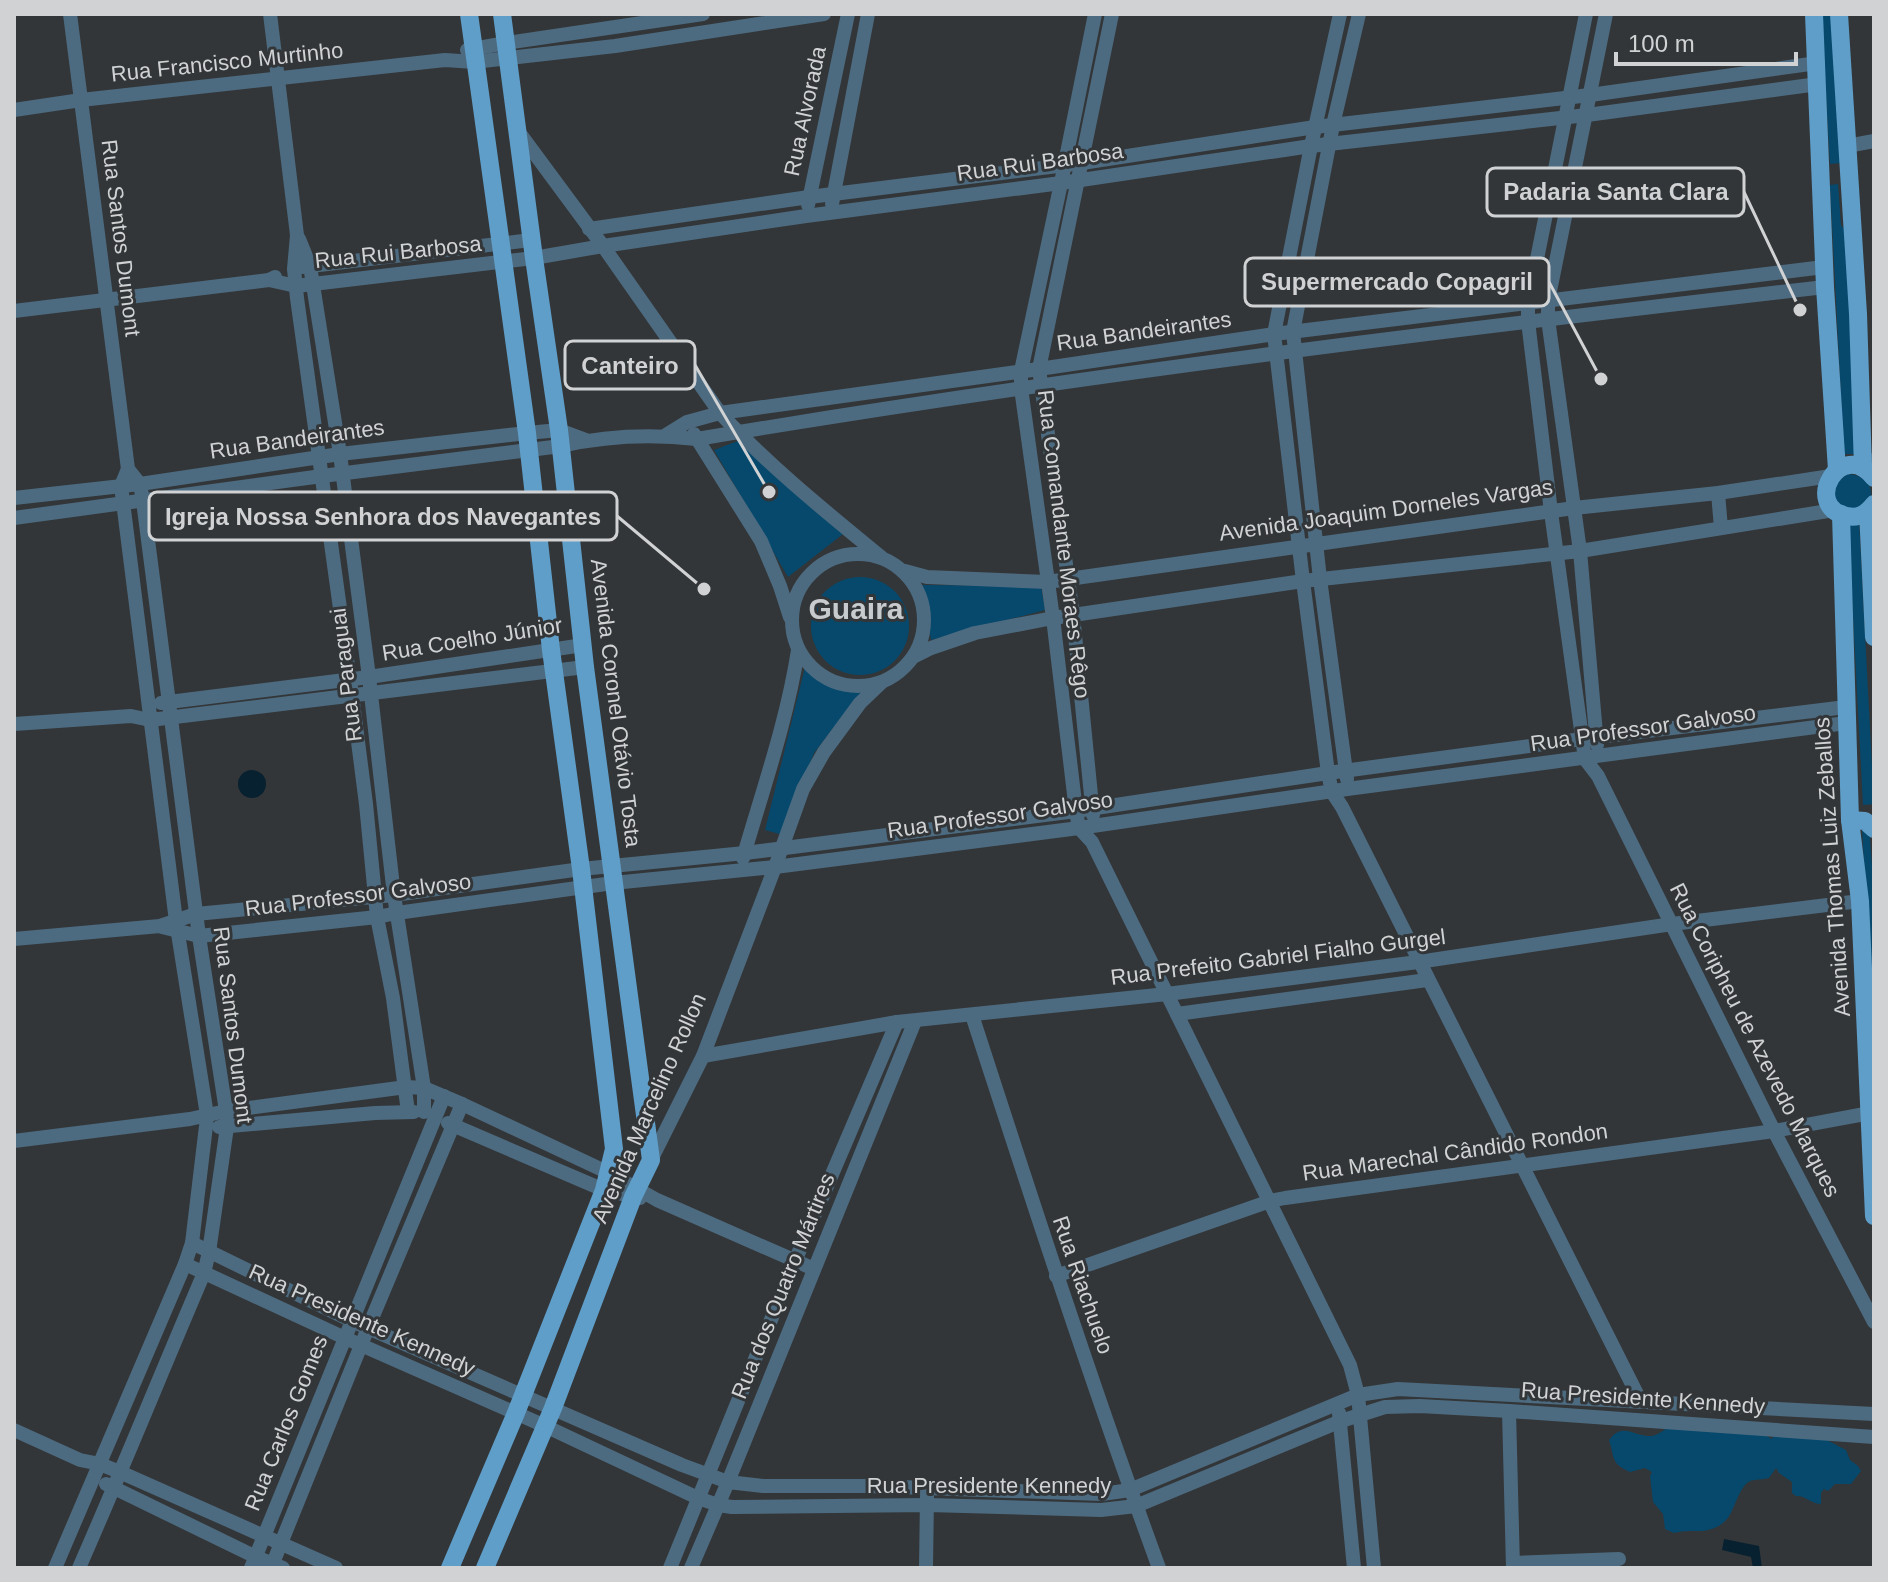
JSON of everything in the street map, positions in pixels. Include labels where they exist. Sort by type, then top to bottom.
[{"type":"main road","points":[[469,14],[528,441],[604,1067],[637,1060]]},
{"type":"main road","name":"Avenida Coronel Otávio Tosta","points":[[502,14],[560,438],[585,667],[651,1160]]},
{"type":"main road","name":"Avenida Thomas Luiz Zeballos","points":[[1814,14],[1834,473],[1827,483],[1826,493],[1828,502],[1837,512],[1850,820],[1860,901],[1874,1216]]},
{"type":"main road","points":[[1839,14],[1850,208],[1866,312],[1871,471]]},
{"type":"main road","points":[[1822,178],[1835,179],[1840,183],[1845,189],[1850,208]]},
{"type":"main road","name":"Avenida Joaquim Dorneles Vargas","points":[[1834,473],[1848,466],[1871,471]]},
{"type":"main road","points":[[1837,512],[1857,516],[1872,506]]},
{"type":"main road","points":[[1872,506],[1874,637]]},
{"type":"main road","points":[[537,526],[570,523]]},
{"type":"main road","points":[[567,765],[597,758]]},
{"type":"main road","points":[[1850,820],[1865,821],[1874,829]]},
{"type":"main road","name":"Avenida Marcelino Rollon","points":[[450,1568],[516,1413],[606,1182],[614,1149],[604,1067]]},
{"type":"main road","name":"Avenida Marcelino Rollon","points":[[485,1568],[553,1408],[635,1193],[651,1160]]},
{"type":"street","name":"Rua Santos Dumont","points":[[55,1568],[185,1264],[192,1243],[206,1120],[177,926],[123,503],[121,486],[128,469],[70,14]]},
{"type":"street","name":"Rua Paraguai","points":[[270,14],[297,235],[296,286],[352,695],[377,917],[393,998],[408,1112]]},
{"type":"street","name":"Rua Francisco Murtinho","points":[[506,51],[621,20],[703,14]]},
{"type":"street","name":"Rua Francisco Murtinho","points":[[14,110],[506,51],[615,46],[824,14]]},
{"type":"street","name":"Rua Alvorada","points":[[806,216],[848,14]]},
{"type":"street","name":"Rua Alvorada","points":[[831,213],[868,14]]},
{"type":"street","name":"Rua Comandante Moraes Rêgo","points":[[1087,827],[1076,811],[1021,371],[1095,14]]},
{"type":"street","name":"Rua Comandante Moraes Rêgo","points":[[1087,827],[1092,808],[1073,615],[1039,369],[1112,14]]},
{"type":"street","points":[[1340,14],[1274,334],[1328,773],[1340,790]]},
{"type":"street","points":[[1359,14],[1333,125],[1293,332],[1320,579],[1346,771],[1340,790],[1342,807],[1640,1400]]},
{"type":"street","name":"Rua Coripheu de Azevedo Marques","points":[[1586,14],[1528,304],[1528,321],[1556,554],[1589,738]]},
{"type":"street","name":"Rua Coripheu de Azevedo Marques","points":[[1606,14],[1548,301],[1580,551],[1591,758],[1774,1131],[1874,1322]]},
{"type":"street","points":[[681,17],[683,35]]},
{"type":"street","points":[[615,46],[621,20]]},
{"type":"street","name":"Rua Rui Barbosa","points":[[589,229],[809,197],[1082,163],[1315,127],[1590,95],[1817,63]]},
{"type":"street","points":[[1083,71],[1100,72]]},
{"type":"street","points":[[1701,79],[1702,99]]},
{"type":"street","name":"Rua Rui Barbosa","points":[[269,280],[296,286],[404,273],[502,253],[603,246],[1311,146],[1587,115],[1818,84]]},
{"type":"street","points":[[1449,111],[1449,130]]},
{"type":"street","points":[[518,131],[720,413],[814,502],[881,557],[905,571],[922,597],[925,627],[915,656]]},
{"type":"street","points":[[1847,146],[1874,141]]},
{"type":"street","points":[[1196,145],[1198,163]]},
{"type":"street","points":[[944,181],[945,197]]},
{"type":"street","points":[[701,213],[703,231]]},
{"type":"street","points":[[1542,233],[1562,236]]},
{"type":"street","name":"Rua Paraguai","points":[[297,235],[314,283],[340,454],[394,895],[430,1114]]},
{"type":"street","points":[[1293,237],[1311,240]]},
{"type":"street","name":"Rua Rui Barbosa","points":[[14,311],[269,280],[310,266],[403,255],[502,253]]},
{"type":"street","points":[[403,255],[404,273]]},
{"type":"street","name":"Rua Bandeirantes","points":[[666,435],[687,422],[720,413],[1274,334],[1824,267]]},
{"type":"street","points":[[1777,273],[1779,292]]},
{"type":"street","points":[[1041,275],[1058,277]]},
{"type":"street","name":"Rua Bandeirantes","points":[[14,498],[140,484],[428,444],[666,435],[697,439],[1040,385],[1528,321],[1825,287]]},
{"type":"street","points":[[1653,288],[1655,306]]},
{"type":"street","points":[[1597,295],[1598,313]]},
{"type":"street","points":[[1444,314],[1446,332]]},
{"type":"street","points":[[1395,320],[1397,338]]},
{"type":"street","points":[[1167,350],[1169,368]]},
{"type":"street","points":[[1117,358],[1119,375]]},
{"type":"street","points":[[307,368],[326,365]]},
{"type":"street","points":[[824,399],[826,418]]},
{"type":"street","points":[[687,422],[761,541],[780,586],[798,650],[813,669],[833,682],[857,687],[881,683],[900,672],[915,656],[931,648],[975,633],[1053,618],[1303,581],[1580,551],[1837,512]]},
{"type":"street","name":"Rua Bandeirantes","points":[[14,518],[429,462],[528,441]]},
{"type":"street","points":[[428,444],[429,462]]},
{"type":"street","points":[[1287,446],[1305,445]]},
{"type":"street","name":"Rua Santos Dumont","points":[[79,1568],[122,1473],[204,1273],[227,1127],[143,501],[140,484],[128,469]]},
{"type":"street","points":[[236,469],[237,487]]},
{"type":"street","name":"Avenida Joaquim Dorneles Vargas","points":[[905,571],[927,577],[1047,582],[1574,508],[1718,493],[1834,473]]},
{"type":"street","points":[[1718,493],[1721,528]]},
{"type":"street","points":[[791,621],[796,596],[810,574],[820,566],[831,559],[856,553],[881,557]]},
{"type":"street","points":[[336,579],[355,576]]},
{"type":"street","name":"Rua Coelho Júnior","points":[[14,724],[131,716],[583,645]]},
{"type":"street","points":[[739,871],[792,691],[798,650]]},
{"type":"street","name":"Rua Coelho Júnior","points":[[171,709],[370,694],[585,667]]},
{"type":"street","name":"Avenida Marcelino Rollon","points":[[651,1160],[703,1056],[803,789],[824,752],[860,703],[881,683]]},
{"type":"street","name":"Rua Professor Galvoso","points":[[14,939],[160,926],[177,926],[199,936],[377,917],[583,888],[613,875],[781,848],[1076,811],[1589,738],[1711,723],[1846,715]]},
{"type":"street","name":"Rua Professor Galvoso","points":[[177,926],[196,914],[394,895],[581,869],[613,875],[775,867],[1713,741],[1846,715]]},
{"type":"street","points":[[1711,723],[1713,741]]},
{"type":"street","points":[[1469,754],[1471,773]]},
{"type":"street","points":[[1260,783],[1263,802]]},
{"type":"street","points":[[1196,792],[1199,811]]},
{"type":"street","points":[[1087,827],[1350,1365],[1358,1395],[1374,1568]]},
{"type":"street","points":[[899,833],[901,851]]},
{"type":"street","name":"Rua Prefeito Gabriel Fialho Gurgel","points":[[703,1056],[897,1022],[1264,982],[1672,924],[1860,901]]},
{"type":"street","name":"Rua Prefeito Gabriel Fialho Gurgel","points":[[1177,1014],[1427,980]]},
{"type":"street","points":[[1264,982],[1268,1002]]},
{"type":"street","points":[[393,998],[410,994]]},
{"type":"street","name":"Rua Riachuelo","points":[[972,1015],[1056,1276],[1159,1568]]},
{"type":"street","name":"Rua dos Quatro Mártires","points":[[691,1568],[915,1021]]},
{"type":"street","name":"Rua dos Quatro Mártires","points":[[670,1568],[795,1261],[897,1022]]},
{"type":"street","points":[[206,1120],[226,1111],[406,1087],[424,1088],[531,1136],[606,1182]]},
{"type":"street","name":"Rua Carlos Gomes","points":[[254,1563],[352,1321],[430,1114],[444,1096]]},
{"type":"street","name":"Rua Carlos Gomes","points":[[276,1567],[282,1543],[361,1344],[462,1104]]},
{"type":"street","points":[[14,1141],[190,1119],[206,1120],[227,1127],[375,1113],[430,1114],[521,1155],[657,1200],[814,1269]]},
{"type":"street","name":"Rua Marechal Cândido Rondon","points":[[1056,1276],[1270,1201],[1774,1131],[1870,1113]]},
{"type":"street","points":[[521,1155],[531,1136]]},
{"type":"street","name":"Rua Presidente Kennedy","points":[[192,1243],[352,1321],[707,1475],[728,1482],[763,1486],[1102,1494],[1130,1490],[1358,1395],[1398,1389],[1874,1414]]},
{"type":"street","name":"Rua Presidente Kennedy","points":[[185,1264],[698,1498],[732,1507],[928,1505],[1101,1510],[1136,1506],[1358,1414],[1385,1407],[1509,1411],[1874,1437]]},
{"type":"street","points":[[424,1372],[432,1356]]},
{"type":"street","points":[[1337,1404],[1354,1568]]},
{"type":"street","points":[[1509,1411],[1513,1565],[1619,1559]]},
{"type":"street","points":[[14,1430],[80,1460],[115,1487],[254,1563],[276,1567]]},
{"type":"street","points":[[97,1471],[122,1473],[336,1568]]},
{"type":"street","points":[[926,1568],[927,1488]]},
{"type":"shaded area","points":[[1821,14],[1833,14],[1842,163],[1830,164]]},
{"type":"shaded area","points":[[1838,184],[1841,225],[1845,230],[1857,454],[1844,454],[1830,185]]},
{"type":"shaded area","points":[[743,439],[843,534],[788,577],[714,450]]},
{"type":"shaded area","points":[[1847,474],[1861,477],[1870,487],[1871,497],[1857,512],[1835,504],[1833,486]]},
{"type":"shaded area","points":[[1859,520],[1874,804],[1863,805],[1848,521]]},
{"type":"shaded area","points":[[860,577],[879,581],[895,591],[905,607],[909,626],[905,645],[895,661],[879,671],[860,675],[841,671],[825,661],[815,645],[811,626],[815,607],[825,591],[841,581]]},
{"type":"shaded area","points":[[922,585],[1041,586],[1045,610],[931,640]]},
{"type":"shaded area","points":[[805,667],[832,683],[862,691],[814,753],[783,835],[765,830]]},
{"type":"shaded area","points":[[252,770],[262,774],[266,784],[262,794],[252,798],[242,794],[238,784],[242,774]]},
{"type":"shaded area","points":[[1869,826],[1874,867],[1874,1044],[1862,829]]},
{"type":"shaded area","points":[[1675,1422],[1761,1433],[1772,1439],[1774,1435],[1825,1439],[1846,1450],[1850,1460],[1861,1471],[1851,1484],[1835,1484],[1828,1491],[1824,1489],[1821,1504],[1792,1493],[1792,1482],[1776,1468],[1769,1478],[1746,1484],[1727,1519],[1717,1527],[1674,1533],[1665,1529],[1663,1514],[1653,1502],[1652,1472],[1645,1468],[1630,1472],[1619,1466],[1609,1440],[1614,1434],[1624,1431],[1652,1436]]},
{"type":"shaded area","points":[[1724,1539],[1759,1546],[1762,1568],[1753,1568],[1751,1557],[1722,1550]]},
{"type":"place","name":"Padaria Santa Clara","points":[[1800,310]]},
{"type":"place","name":"Supermercado Copagril","points":[[1601,379]]},
{"type":"place","name":"Canteiro","points":[[769,492]]},
{"type":"place","name":"Igreja Nossa Senhora dos Navegantes","points":[[704,589]]},
{"type":"district","name":"Guaira","points":[[856,608]]}]
